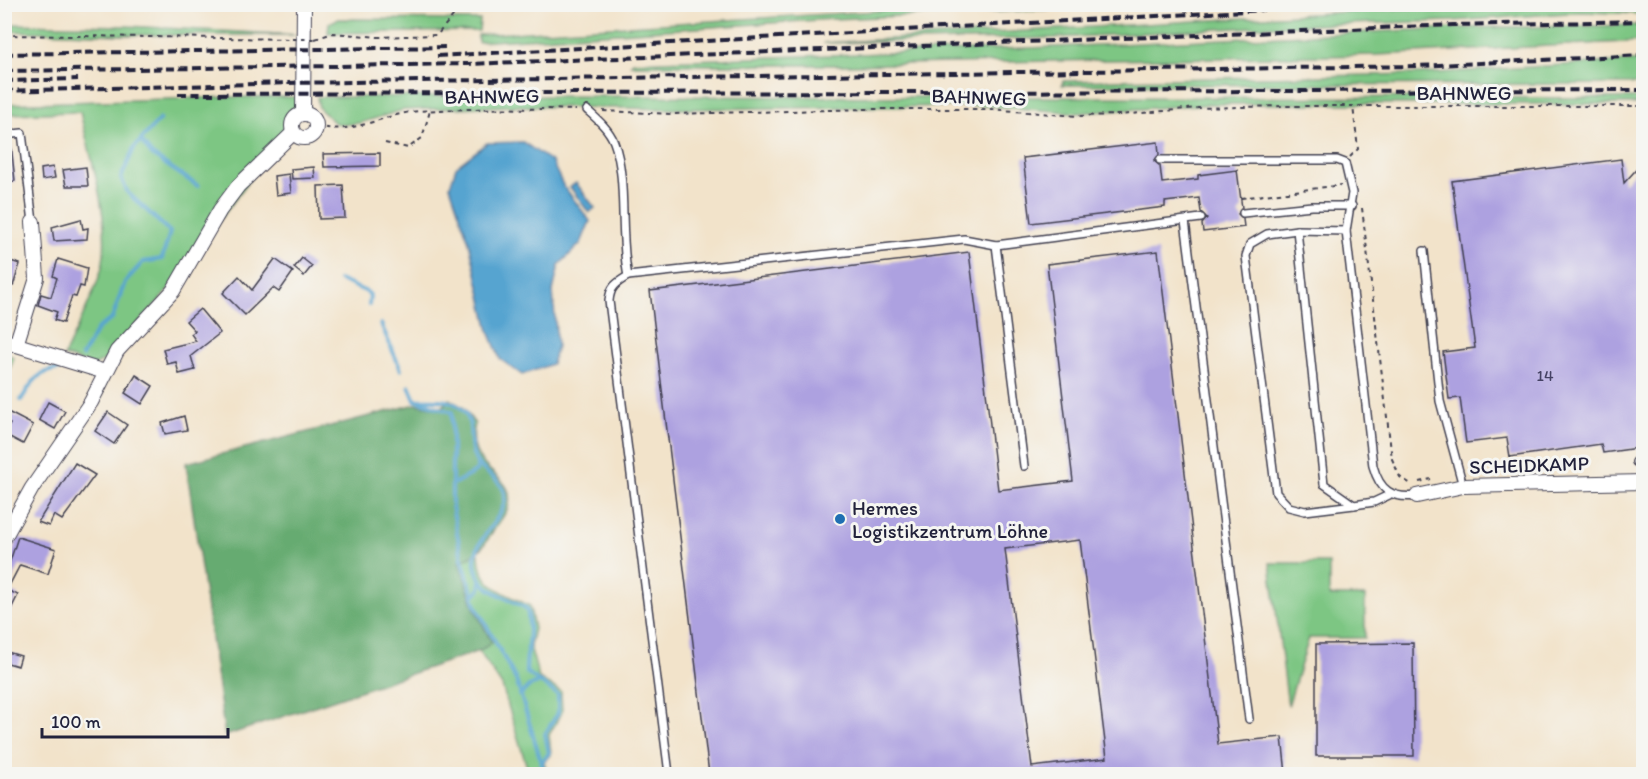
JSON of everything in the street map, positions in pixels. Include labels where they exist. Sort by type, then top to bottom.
[{"type":"street","points":[[303,114],[304,4]]},
{"type":"street","points":[[293,133],[300,138],[309,137],[316,126],[314,119],[303,114]]},
{"type":"street","points":[[4,538],[32,488],[91,402],[117,351],[173,291],[220,210],[238,186],[293,133],[294,119],[303,114]]},
{"type":"street","points":[[33,222],[37,278],[10,343],[105,372]]},
{"type":"street","name":"SCHEIDKAMP","points":[[1417,496],[1463,486],[1644,482]]},
{"type":"lane","points":[[587,110],[602,124],[613,140],[618,159],[624,258],[628,276]]},
{"type":"lane","points":[[4,135],[22,133],[33,222]]},
{"type":"lane","points":[[1160,160],[1336,159],[1345,163],[1351,183],[1352,206],[1346,231],[1373,466],[1381,486],[1389,495],[1403,498],[1417,496]]},
{"type":"lane","points":[[1243,213],[1312,206],[1352,206]]},
{"type":"lane","points":[[669,774],[609,301],[610,291],[628,276],[964,239],[996,245],[1201,218]]},
{"type":"lane","points":[[1185,221],[1248,718]]},
{"type":"lane","points":[[1346,231],[1297,230],[1267,234],[1250,244],[1246,256],[1276,493],[1289,507],[1305,511],[1374,502],[1389,495]]},
{"type":"lane","points":[[1297,230],[1324,484],[1354,505]]},
{"type":"lane","points":[[996,245],[1024,466]]},
{"type":"lane","points":[[1424,251],[1440,401],[1463,486]]},
{"type":"path","points":[[4,35],[292,39],[315,39],[333,33],[378,37],[437,35],[463,4]]},
{"type":"path","points":[[1353,106],[1358,148],[1350,158],[1353,162]]},
{"type":"path","name":"BAHNWEG","points":[[316,126],[342,130],[392,116],[430,111],[509,107],[673,114],[868,109],[990,109],[1077,116],[1198,108],[1644,106]]},
{"type":"path","points":[[385,143],[408,148],[422,138],[430,111]]},
{"type":"path","points":[[1241,198],[1351,183]]},
{"type":"path","points":[[1362,205],[1392,459],[1395,468],[1408,483],[1418,486],[1423,479],[1431,479],[1431,493]]},
{"type":"green space","points":[[977,5],[1153,5],[834,19],[478,42],[478,35]]},
{"type":"green space","points":[[1466,5],[1643,5],[1643,14],[1582,12],[1452,21],[1274,26],[1054,38],[823,43]]},
{"type":"green space","points":[[338,19],[480,20],[479,31],[328,33],[329,23]]},
{"type":"green space","points":[[5,24],[126,26],[299,35],[123,35],[5,31]]},
{"type":"green space","points":[[1644,25],[1643,41],[1377,55],[844,65],[630,65],[633,62],[1056,47],[1455,28]]},
{"type":"green space","points":[[1644,60],[1643,84],[1062,85],[1063,81],[1420,74]]},
{"type":"green space","points":[[299,97],[297,109],[279,140],[166,293],[105,360],[94,366],[64,356],[90,300],[102,267],[104,230],[94,169],[80,112],[5,114],[4,104]]},
{"type":"green space","points":[[317,97],[1643,98],[1644,104],[1215,104],[1078,113],[988,106],[674,109],[510,106],[403,110],[360,123],[342,125],[335,123],[319,108]]},
{"type":"green space","points":[[4,354],[14,357],[5,383]]},
{"type":"green space","points":[[449,399],[463,407],[475,424],[474,440],[477,453],[483,463],[505,485],[509,493],[507,510],[484,546],[459,562],[474,608],[492,643],[479,651],[225,736],[186,463],[416,404],[441,409]]},
{"type":"green space","points":[[479,554],[483,574],[489,582],[503,593],[530,606],[534,629],[530,646],[539,678],[561,692],[562,712],[549,735],[551,754],[544,762],[548,774],[529,774],[502,686],[479,651],[492,642],[474,608],[458,562]]},
{"type":"green space","points":[[1270,563],[1329,563],[1329,596],[1365,596],[1365,638],[1309,638],[1288,706]]},
{"type":"water","points":[[523,142],[552,162],[563,185],[590,221],[581,243],[559,265],[553,291],[557,346],[552,364],[522,375],[500,359],[489,331],[469,242],[450,186],[456,167],[487,143]]},
{"type":"water","points":[[576,183],[595,208],[589,213],[570,187]]},
{"type":"building","points":[[1158,142],[1159,155],[1154,161],[1160,166],[1162,183],[1198,179],[1198,175],[1237,170],[1242,208],[1238,214],[1243,219],[1244,227],[1203,232],[1202,224],[1207,218],[1201,212],[1199,198],[1165,202],[1165,207],[1031,223],[1023,158]]},
{"type":"building","points":[[4,144],[11,144],[15,181],[4,183]]},
{"type":"building","points":[[380,153],[380,166],[324,167],[323,154]]},
{"type":"building","points":[[1621,159],[1624,183],[1644,161],[1644,447],[1603,453],[1601,444],[1510,457],[1507,438],[1466,443],[1460,398],[1449,399],[1443,352],[1475,348],[1452,181]]},
{"type":"building","points":[[53,167],[55,178],[42,180],[41,169]]},
{"type":"building","points":[[86,167],[88,186],[66,186],[63,170]]},
{"type":"building","points":[[314,167],[315,178],[292,179],[291,169]]},
{"type":"building","points":[[289,174],[291,193],[276,195],[274,176]]},
{"type":"building","points":[[343,185],[345,218],[319,219],[318,186]]},
{"type":"building","points":[[81,219],[83,229],[88,228],[87,239],[54,241],[52,227]]},
{"type":"building","name":"Hermes Logistikzentrum Löhne","points":[[1158,251],[1218,744],[1282,737],[1286,774],[709,774],[650,291],[969,252],[998,490],[1073,481],[1047,264]],"holes":[[[1080,540],[1107,758],[1032,767],[1005,549]]]},
{"type":"building","points":[[302,258],[312,266],[304,276],[294,268]]},
{"type":"building","points":[[4,259],[20,264],[13,286],[4,283]]},
{"type":"building","points":[[58,259],[87,268],[84,287],[80,286],[76,297],[72,296],[63,323],[54,320],[57,312],[38,305],[41,294],[51,297],[57,278],[53,276]]},
{"type":"building","points":[[275,259],[293,272],[279,292],[273,288],[245,315],[223,293],[239,276],[252,290]]},
{"type":"building","points":[[200,309],[220,333],[191,356],[195,370],[179,374],[176,362],[167,364],[163,349],[196,341],[191,334],[195,331],[186,321]]},
{"type":"building","points":[[136,375],[153,386],[142,404],[125,393]]},
{"type":"building","points":[[48,402],[65,411],[55,429],[39,420]]},
{"type":"building","points":[[4,410],[33,425],[23,444],[4,434],[10,424],[4,421]]},
{"type":"building","points":[[108,412],[127,425],[114,444],[95,431]]},
{"type":"building","points":[[184,416],[187,430],[165,434],[162,423]]},
{"type":"building","points":[[75,463],[95,475],[62,520],[54,515],[49,526],[38,522]]},
{"type":"building","points":[[18,537],[56,549],[48,574],[20,565],[7,590],[18,595],[4,623],[4,579]]},
{"type":"building","points":[[1413,643],[1414,756],[1316,756],[1316,644]]},
{"type":"building","points":[[4,651],[21,656],[18,666],[4,662]]},
{"type":"waterway","points":[[82,356],[98,328],[112,319],[125,282],[143,262],[162,259],[170,232],[128,193],[121,178],[134,148],[160,119]]},
{"type":"waterway","points":[[141,141],[152,155],[198,186]]},
{"type":"waterway","points":[[339,280],[367,292],[370,295],[369,305]]},
{"type":"waterway","points":[[381,324],[401,370]]},
{"type":"waterway","points":[[21,400],[36,378],[46,372],[60,369]]},
{"type":"waterway","points":[[409,386],[415,400],[452,412],[452,506],[462,559],[476,606],[516,680],[545,774]]},
{"type":"waterway","points":[[415,400],[446,401],[462,409],[469,421],[476,461],[499,482],[505,493],[503,508],[477,550],[476,569],[479,577],[490,589],[527,609],[529,633],[526,672],[558,695],[558,713],[545,734],[549,753],[541,763]]},
{"type":"waterway","points":[[453,484],[477,471],[477,463]]},
{"type":"waterway","points":[[473,596],[480,589],[481,582]]},
{"type":"waterway","points":[[520,695],[529,686],[538,683]]},
{"type":"railway","points":[[437,56],[1371,4]]},
{"type":"railway","points":[[4,71],[468,64],[1453,25],[1644,21]]},
{"type":"railway","points":[[4,54],[448,47]]},
{"type":"railway","points":[[4,91],[288,83],[1418,66],[1644,55]]},
{"type":"railway","points":[[4,81],[78,79]]},
{"type":"railway","points":[[178,94],[1644,90]]},
{"type":"place","name":"Hermes Logistikzentrum Löhne","points":[[840,519]]}]
